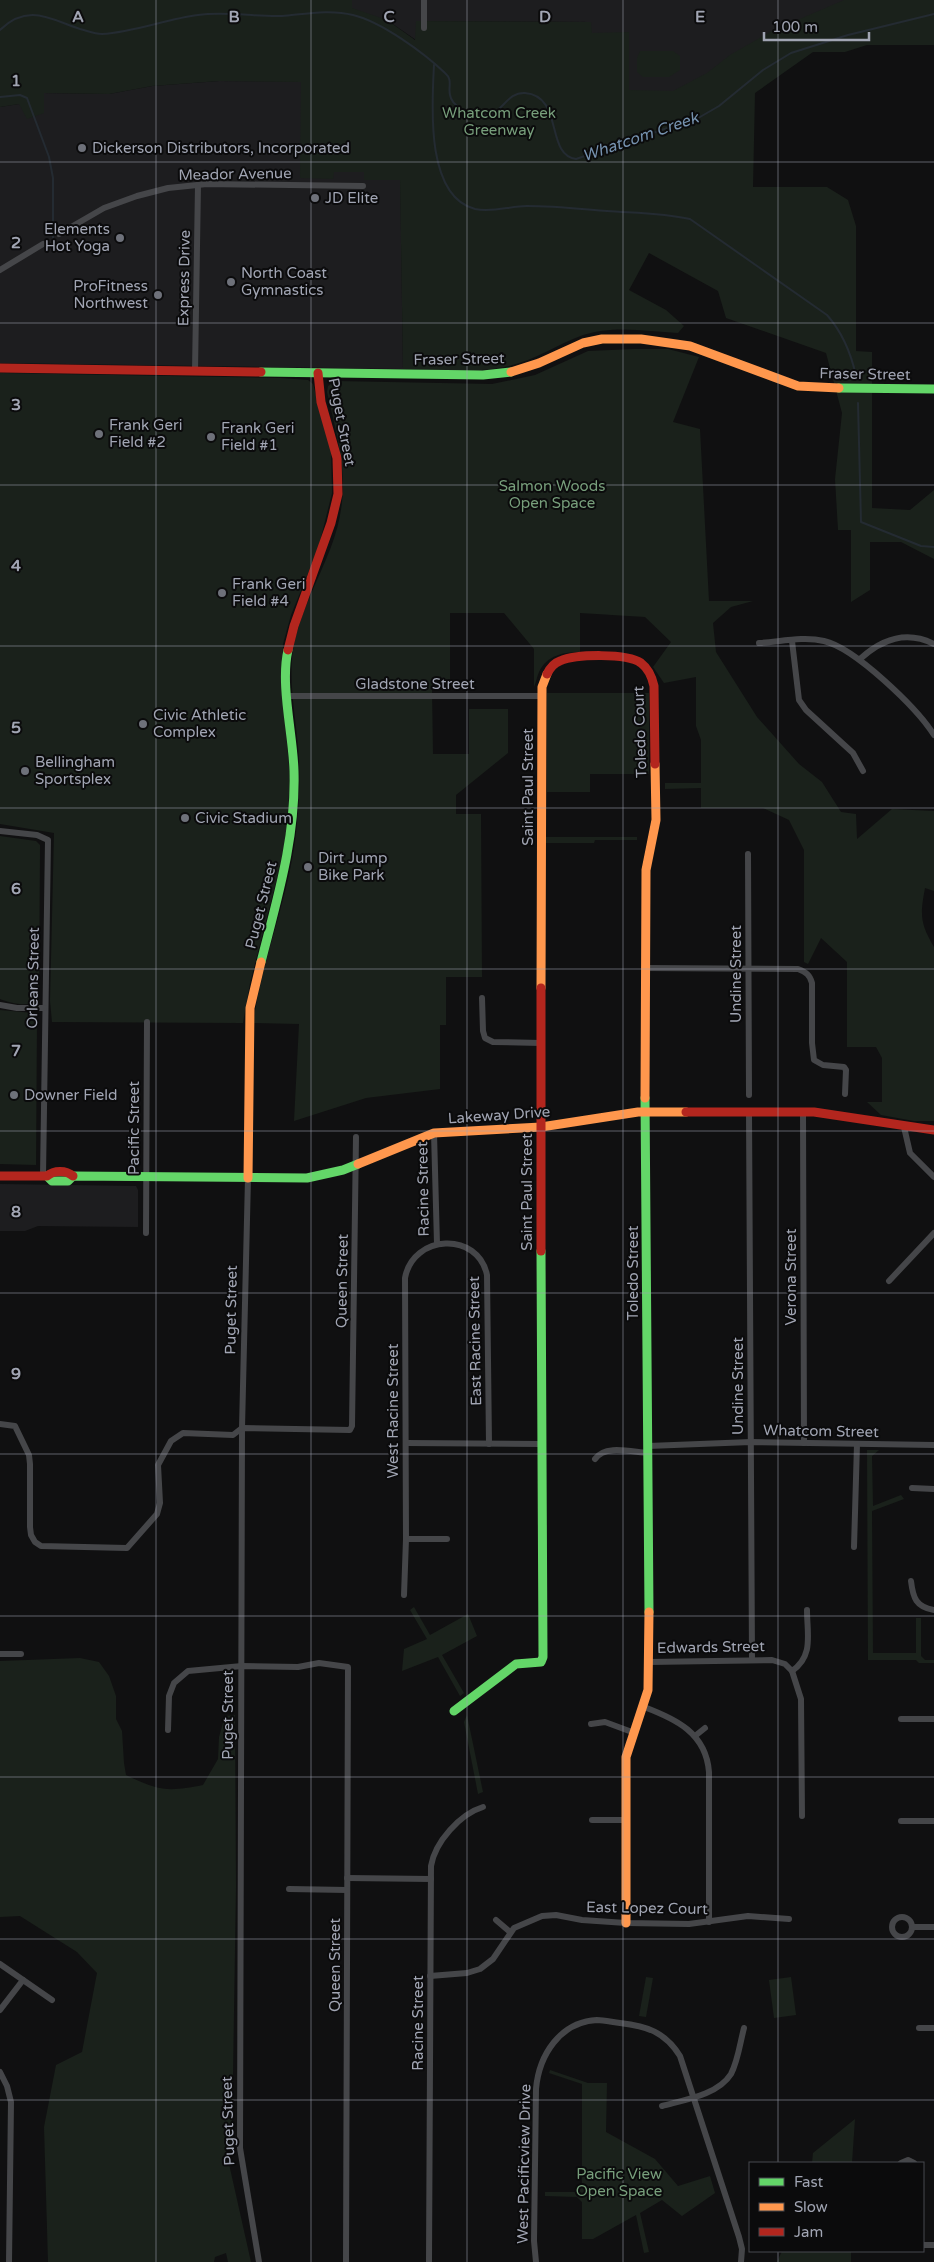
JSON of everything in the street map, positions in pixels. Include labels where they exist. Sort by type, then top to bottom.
[{"type":"street","points":[[424,0],[424,28]]},
{"type":"street","name":"Meador Avenue","points":[[59,234],[104,208],[137,196],[168,188],[198,185],[363,186]]},
{"type":"street","name":"Express Drive","points":[[195,371],[198,185]]},
{"type":"street","points":[[0,270],[43,244]]},
{"type":"street","name":"Fraser Street","points":[[0,368],[483,376],[532,366],[590,341],[617,338],[690,346],[798,386],[934,388]]},
{"type":"street","name":"Puget Street","points":[[259,2262],[240,2148],[242,1428],[250,1008],[289,851],[294,771],[286,665],[291,637],[325,543],[338,494],[337,458],[322,402],[318,373]]},
{"type":"street","points":[[860,659],[881,643],[893,638],[917,637],[934,644]]},
{"type":"street","points":[[792,641],[799,700],[806,710],[853,753],[863,771]]},
{"type":"street","points":[[758,643],[825,641],[860,659],[924,720],[934,735]]},
{"type":"street","name":"Toledo Court","points":[[542,696],[544,678],[548,670],[560,660],[628,659],[640,663],[648,670],[653,681],[654,691],[656,820],[652,839]]},
{"type":"street","name":"Gladstone Street","points":[[288,696],[542,696]]},
{"type":"street","name":"Saint Paul Street","points":[[454,1711],[516,1664],[541,1662],[543,1657],[542,696]]},
{"type":"street","name":"Orleans Street","points":[[0,831],[37,834],[48,840],[44,1008],[45,1176]]},
{"type":"street","name":"Toledo Street","points":[[626,1923],[625,1769],[632,1732],[644,1707],[648,1692],[649,1662],[644,968],[646,870],[652,839]]},
{"type":"street","name":"Undine Street","points":[[748,854],[749,1095]]},
{"type":"street","points":[[644,968],[798,969],[805,972],[810,977],[812,983],[813,1056],[818,1064],[844,1067],[845,1094]]},
{"type":"street","points":[[482,998],[482,1031],[485,1038],[492,1042],[541,1043]]},
{"type":"street","points":[[0,1005],[17,1008],[44,1008]]},
{"type":"street","name":"Pacific Street","points":[[146,1233],[147,1022]]},
{"type":"street","name":"Lakeway Drive","points":[[0,1176],[45,1176],[52,1172],[68,1172],[72,1176],[307,1178],[330,1174],[356,1165],[434,1133],[541,1127],[618,1114],[646,1112],[803,1112],[840,1115],[904,1127],[934,1130]]},
{"type":"street","name":"Undine Street","points":[[749,1112],[752,1659]]},
{"type":"street","name":"Verona Street","points":[[803,1112],[804,1443]]},
{"type":"street","points":[[904,1127],[910,1153],[934,1177]]},
{"type":"street","name":"Racine Street","points":[[434,1133],[436,1244]]},
{"type":"street","name":"Queen Street","points":[[242,1428],[350,1430],[352,1426],[356,1137]]},
{"type":"street","points":[[889,1281],[934,1233]]},
{"type":"street","name":"West Racine Street","points":[[404,1595],[406,1538],[405,1278],[407,1266],[414,1256],[436,1244]]},
{"type":"street","name":"East Racine Street","points":[[436,1244],[459,1245],[470,1249],[485,1265],[487,1275],[489,1444]]},
{"type":"street","points":[[0,1424],[15,1426],[29,1455],[30,1527],[31,1535],[35,1542],[41,1546],[119,1549],[127,1548],[134,1542],[157,1514],[160,1503],[158,1465],[172,1441],[183,1433],[233,1435],[242,1428]]},
{"type":"street","name":"Whatcom Street","points":[[595,1459],[599,1454],[606,1451],[750,1442],[934,1445]]},
{"type":"street","points":[[406,1443],[542,1444]]},
{"type":"street","points":[[854,1547],[857,1444]]},
{"type":"street","points":[[912,1488],[934,1489]]},
{"type":"street","points":[[406,1538],[447,1540]]},
{"type":"street","points":[[912,1581],[912,1593],[916,1603],[934,1610]]},
{"type":"street","points":[[802,1816],[801,1694],[792,1672],[803,1663],[807,1653],[807,1610]]},
{"type":"street","points":[[0,1654],[21,1654]]},
{"type":"street","name":"Edwards Street","points":[[649,1662],[752,1659],[780,1662],[792,1672]]},
{"type":"street","name":"Queen Street","points":[[242,1666],[273,1668],[319,1663],[348,1667],[346,2262]]},
{"type":"street","points":[[168,1730],[169,1696],[174,1683],[180,1676],[198,1669],[242,1666]]},
{"type":"street","points":[[644,1707],[674,1719],[695,1736],[702,1745],[708,1768],[709,1922]]},
{"type":"street","points":[[900,1720],[934,1720]]},
{"type":"street","points":[[591,1724],[604,1722],[632,1732]]},
{"type":"street","points":[[695,1736],[705,1728]]},
{"type":"street","name":"Racine Street","points":[[429,2262],[430,1976],[433,1857],[439,1842],[472,1810],[483,1807]]},
{"type":"street","points":[[592,1820],[625,1820]]},
{"type":"street","points":[[901,1821],[934,1821]]},
{"type":"street","points":[[347,1878],[431,1879]]},
{"type":"street","points":[[288,1889],[347,1890]]},
{"type":"street","name":"East Lopez Court","points":[[430,1976],[467,1973],[480,1969],[493,1959],[510,1932],[534,1918],[548,1915],[582,1920],[626,1923],[709,1922],[748,1916],[789,1919]]},
{"type":"street","points":[[496,1920],[510,1932]]},
{"type":"street","points":[[912,1927],[934,1928]]},
{"type":"street","points":[[0,1964],[52,2000]]},
{"type":"street","points":[[0,2010],[23,1980]]},
{"type":"street","name":"West Pacificview Drive","points":[[536,2262],[534,2241],[536,2089],[540,2068],[554,2042],[566,2030],[590,2021],[608,2021],[644,2026],[664,2036],[680,2056],[739,2237],[742,2249],[741,2262]]},
{"type":"street","points":[[662,2106],[693,2097],[720,2086],[731,2074],[744,2028]]},
{"type":"street","points":[[919,2028],[934,2028]]},
{"type":"street","points":[[0,2072],[7,2086],[11,2102],[9,2262]]},
{"type":"shaded area","points":[[257,0],[855,0],[706,91],[629,91],[629,33],[591,33],[591,22],[416,21],[416,40],[387,20]]},
{"type":"shaded area","points":[[219,81],[384,82],[399,92],[403,369],[0,363],[0,107],[19,104],[44,93],[109,94],[152,86]]},
{"type":"shaded area","points":[[0,1184],[136,1186],[138,1190],[138,1227],[38,1226],[25,1231],[0,1231]]},
{"type":"green space","name":"Whatcom Creek Greenway","points":[[0,0],[352,0],[352,8],[387,20],[415,40],[416,21],[591,22],[592,33],[629,32],[629,90],[673,91],[707,73],[730,55],[772,31],[844,0],[934,0],[934,45],[867,45],[845,52],[813,52],[755,93],[753,187],[827,187],[848,200],[856,226],[856,351],[872,352],[872,508],[910,510],[934,490],[934,559],[901,542],[870,542],[870,590],[851,602],[851,530],[838,530],[835,479],[842,413],[826,353],[726,318],[718,291],[649,253],[629,290],[666,310],[684,326],[678,333],[606,330],[583,335],[528,360],[509,366],[483,370],[456,371],[403,369],[400,180],[364,180],[364,172],[334,172],[333,179],[300,178],[301,82],[219,81],[152,86],[109,94],[44,93],[44,113],[27,119],[19,104],[0,107]]},
{"type":"green space","points":[[640,51],[673,51],[680,56],[680,70],[669,77],[643,77],[637,72],[637,58]]},
{"type":"green space","name":"Salmon Woods Open Space","points":[[668,349],[699,357],[673,422],[700,429],[709,601],[753,601],[731,607],[713,623],[716,652],[757,717],[799,764],[822,782],[841,812],[856,814],[857,839],[892,809],[934,811],[934,891],[925,888],[922,919],[934,947],[934,1121],[914,1121],[881,1115],[867,1102],[882,1102],[882,1058],[876,1047],[847,1047],[847,962],[821,938],[808,964],[804,962],[804,850],[789,820],[763,808],[701,808],[701,788],[665,789],[665,783],[701,783],[701,740],[696,726],[696,677],[664,683],[653,667],[671,642],[645,617],[580,613],[580,652],[562,654],[551,658],[542,666],[534,687],[534,649],[504,613],[450,613],[450,689],[432,689],[433,754],[469,754],[469,709],[508,709],[508,753],[456,795],[456,814],[481,814],[482,977],[446,977],[446,1025],[440,1025],[440,1089],[366,1098],[294,1121],[299,1024],[254,1023],[260,987],[290,871],[297,823],[299,767],[292,691],[293,650],[304,611],[338,526],[341,506],[342,469],[327,392],[328,386],[336,381],[492,384],[535,375],[588,351]]},
{"type":"green space","name":"Civic Athletic Complex","points":[[0,373],[281,378],[308,380],[313,384],[331,451],[332,493],[318,549],[291,615],[283,644],[282,687],[290,777],[287,826],[282,859],[250,983],[243,1023],[52,1022],[50,1001],[54,833],[0,824]]},
{"type":"green space","points":[[547,693],[649,693],[649,774],[590,774],[590,792],[547,792]]},
{"type":"green space","points":[[0,836],[36,841],[40,845],[39,997],[38,1000],[30,1004],[14,1003],[0,999]]},
{"type":"green space","points":[[544,837],[637,837],[637,840],[595,840],[594,843],[544,843]]},
{"type":"green space","name":"Downer Field","points":[[0,1010],[34,1013],[37,1016],[36,1165],[0,1164]]},
{"type":"green space","points":[[867,1450],[879,1450],[872,1456],[873,1506],[901,1495],[904,1499],[872,1511],[873,1653],[916,1653],[916,1618],[921,1618],[921,1656],[925,1660],[934,1660],[934,1663],[919,1663],[916,1660],[868,1660]]},
{"type":"green space","points":[[414,1607],[430,1635],[468,1614],[477,1636],[442,1655],[464,1693],[460,1696],[438,1657],[402,1671],[404,1649],[427,1639],[410,1610]]},
{"type":"green space","points":[[80,1658],[99,1662],[109,1676],[116,1696],[116,1719],[122,1731],[126,1775],[147,1784],[164,1789],[181,1789],[203,1785],[218,1759],[219,1737],[225,1716],[235,1715],[236,1886],[232,2137],[227,2155],[251,2262],[228,2262],[226,2253],[215,2257],[214,2262],[48,2262],[44,2127],[56,2065],[82,2052],[97,1973],[77,1952],[20,1916],[0,1917],[0,1661]]},
{"type":"green space","points":[[467,1715],[483,1792],[478,1794],[464,1722]]},
{"type":"green space","points":[[646,1977],[653,1978],[646,2017],[639,2016]]},
{"type":"green space","points":[[791,1977],[796,2015],[774,2018],[769,1980]]},
{"type":"green space","name":"Pacific View Open Space","points":[[550,2070],[588,2083],[607,2083],[606,2132],[655,2159],[678,2186],[710,2176],[715,2193],[682,2216],[662,2200],[640,2213],[649,2252],[644,2253],[636,2215],[593,2239],[582,2239],[582,2202],[577,2197],[545,2196],[545,2192],[577,2192],[582,2185],[582,2084],[549,2073]]},
{"type":"green space","points":[[855,2119],[852,2162],[812,2162],[813,2153]]},
{"type":"green space","points":[[782,2252],[851,2252],[851,2262],[777,2262]]},
{"type":"waterway","name":"Whatcom Creek","points":[[0,30],[10,22],[30,15],[49,18],[80,29],[102,34],[126,31],[186,17],[208,14],[282,16],[326,12],[353,15],[377,24],[389,31],[436,65],[449,78],[451,99],[457,106],[466,111],[488,115],[494,113],[512,96],[525,93],[537,97],[545,104],[550,114],[560,147],[567,155],[576,159],[700,117],[719,106],[763,70],[791,53],[848,35],[934,14]]},
{"type":"waterway","points":[[434,65],[433,124],[435,147],[447,186],[459,201],[481,210],[521,206],[547,206],[659,214],[690,219],[827,315],[838,329],[846,344],[856,376]]},
{"type":"waterway","points":[[0,97],[20,95],[27,98],[49,157],[53,178],[53,248]]},
{"type":"waterway","points":[[858,403],[861,522],[921,546],[934,547]]},
{"type":"traffic: fast","points":[[261,372],[483,375],[511,372]]},
{"type":"traffic: fast","points":[[839,388],[934,389]]},
{"type":"traffic: fast","points":[[261,962],[279,892],[292,820],[294,771],[285,678],[288,650]]},
{"type":"traffic: fast","points":[[645,1098],[649,1612]]},
{"type":"traffic: fast","points":[[47,1176],[52,1181],[68,1181],[73,1176],[307,1178],[343,1170],[358,1164]]},
{"type":"traffic: fast","points":[[454,1711],[516,1664],[541,1662],[543,1657],[541,1251]]},
{"type":"traffic: slow","points":[[511,372],[539,363],[583,343],[602,339],[641,339],[690,346],[798,386],[839,388]]},
{"type":"traffic: slow","points":[[541,988],[542,687],[547,674]]},
{"type":"traffic: slow","points":[[645,1098],[646,870],[656,820],[655,764]]},
{"type":"traffic: slow","points":[[248,1178],[250,1008],[261,962]]},
{"type":"traffic: slow","points":[[358,1164],[434,1133],[541,1127],[638,1112],[686,1112]]},
{"type":"traffic: slow","points":[[626,1923],[626,1757],[648,1690],[649,1612]]},
{"type":"traffic: jam","points":[[0,368],[261,372]]},
{"type":"traffic: jam","points":[[288,650],[294,626],[331,523],[338,494],[337,458],[321,402],[318,373]]},
{"type":"traffic: jam","points":[[547,674],[552,666],[558,662],[577,657],[625,657],[641,663],[650,673],[654,686],[655,764]]},
{"type":"traffic: jam","points":[[541,988],[541,1251]]},
{"type":"traffic: jam","points":[[686,1112],[814,1112],[934,1130]]},
{"type":"traffic: jam","points":[[0,1176],[47,1176],[60,1172],[73,1176]]},
{"type":"place","name":"Dickerson Distributors, Incorporated","points":[[82,148]]},
{"type":"place","name":"JD Elite","points":[[315,198]]},
{"type":"place","name":"Elements Hot Yoga","points":[[120,238]]},
{"type":"place","name":"North Coast Gymnastics","points":[[231,282]]},
{"type":"place","name":"ProFitness Northwest","points":[[158,295]]},
{"type":"place","name":"Frank Geri Field #2","points":[[99,434]]},
{"type":"place","name":"Frank Geri Field #1","points":[[211,437]]},
{"type":"place","name":"Frank Geri Field #4","points":[[222,593]]},
{"type":"place","name":"Civic Athletic Complex","points":[[143,724]]},
{"type":"place","name":"Bellingham Sportsplex","points":[[25,771]]},
{"type":"place","name":"Civic Stadium","points":[[185,818]]},
{"type":"place","name":"Dirt Jump Bike Park","points":[[308,867]]},
{"type":"place","name":"Downer Field","points":[[14,1095]]}]
